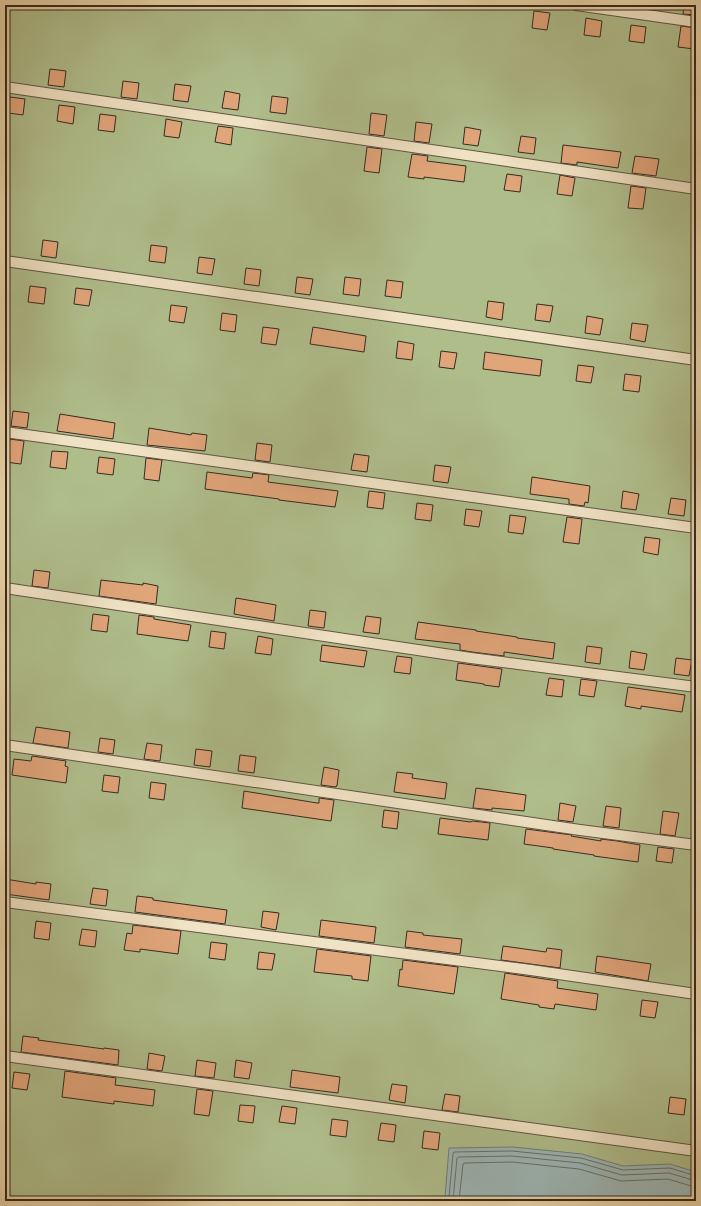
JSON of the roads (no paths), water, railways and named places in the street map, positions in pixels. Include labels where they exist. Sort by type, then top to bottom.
[{"type":"lane","points":[[576,5],[696,22]]},
{"type":"lane","points":[[5,87],[696,189]]},
{"type":"lane","points":[[5,261],[696,360]]},
{"type":"lane","points":[[5,432],[696,528]]},
{"type":"lane","points":[[5,588],[471,658],[696,687]]},
{"type":"lane","points":[[5,745],[572,829],[696,845]]},
{"type":"lane","points":[[5,902],[531,970],[696,994]]},
{"type":"lane","points":[[5,1056],[696,1151]]},
{"type":"water","points":[[513,1147],[582,1154],[623,1166],[670,1164],[696,1172],[696,1201],[443,1201],[445,1197],[449,1148]]}]
